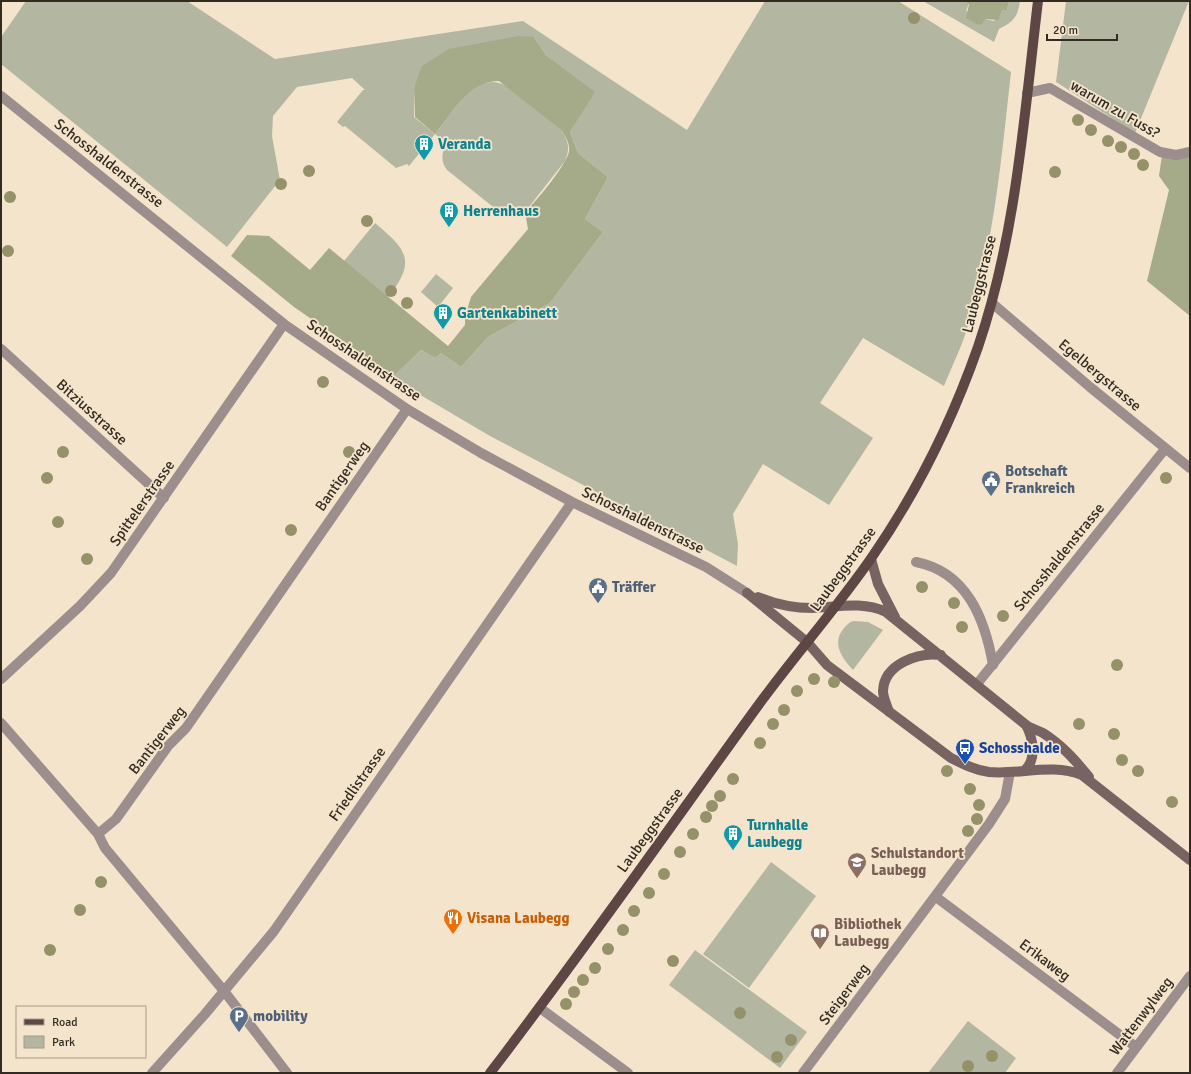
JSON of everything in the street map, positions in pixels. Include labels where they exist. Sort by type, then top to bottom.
[{"type":"main road","name":"Laubeggstrasse","points":[[490,1073],[540,1008],[750,716],[871,559],[902,511],[940,440],[968,373],[992,303],[1005,246],[1016,181],[1038,1]]},
{"type":"street","name":"warum zu Fuss?","points":[[1026,93],[1050,88],[1160,152],[1176,155],[1190,152]]},
{"type":"street","name":"Schosshaldenstrasse","points":[[1,96],[284,324],[407,409],[481,453],[572,502],[706,567],[747,593],[807,642],[827,665],[889,712],[965,765],[988,772],[1010,772],[1024,770],[1076,772],[1094,783],[1190,860]]},
{"type":"street","name":"Egelbergstrasse","points":[[992,303],[1165,449],[1190,468]]},
{"type":"street","name":"Spittelerstrasse","points":[[1,679],[103,583],[122,559],[284,324]]},
{"type":"street","name":"Bitziusstrasse","points":[[1,349],[164,498]]},
{"type":"street","name":"Bantigerweg","points":[[98,834],[116,819],[168,746],[186,728],[407,409]]},
{"type":"street","name":"Schosshaldenstrasse","points":[[977,684],[1165,449]]},
{"type":"street","name":"Friedlistrasse","points":[[152,1073],[274,931],[572,502]]},
{"type":"street","name":"Schosshaldenstrasse","points":[[871,559],[878,584],[896,619]]},
{"type":"street","points":[[916,562],[926,564],[942,572],[958,583],[965,591],[982,621],[990,648],[993,665]]},
{"type":"street","name":"Schosshaldenstrasse","points":[[747,593],[789,607],[869,606],[881,610],[896,619],[1026,725],[1044,733],[1073,757],[1094,783]]},
{"type":"street","points":[[889,712],[883,691],[885,680],[890,672],[901,663],[911,658],[926,654],[941,655]]},
{"type":"street","points":[[1,723],[98,834],[105,848],[224,991],[287,1073]]},
{"type":"street","points":[[1024,770],[1030,763],[1032,747],[1026,725]]},
{"type":"street","name":"Steigerweg","points":[[804,1073],[990,824],[1005,799],[1010,772]]},
{"type":"street","name":"Erikaweg","points":[[936,897],[1136,1047]]},
{"type":"street","name":"Wattenwylweg","points":[[1117,1073],[1190,976]]},
{"type":"street","points":[[540,1008],[628,1073]]},
{"type":"green space","points":[[26,1],[187,1],[275,59],[523,21],[687,130],[765,1],[898,1],[1011,72],[989,242],[982,275],[963,341],[944,386],[863,338],[820,403],[873,438],[829,505],[763,464],[733,514],[738,544],[737,566],[490,436],[417,393],[394,376],[421,350],[435,358],[441,353],[461,367],[488,337],[550,303],[603,232],[585,219],[608,177],[578,153],[570,132],[594,92],[546,55],[534,37],[423,66],[414,87],[414,117],[435,134],[409,166],[407,164],[396,168],[345,126],[343,127],[337,122],[363,90],[365,90],[352,78],[297,87],[273,116],[272,136],[280,180],[227,247],[1,64],[1,37]]},
{"type":"green space","points":[[923,1],[965,1],[969,3],[966,11],[994,21],[1002,10],[1007,10],[1009,1],[1020,1],[1016,15],[1008,24],[999,29],[994,42]]},
{"type":"green space","points":[[965,1],[1009,1],[1007,10],[1002,10],[998,20],[985,19],[982,24],[978,25],[966,18],[969,4]]},
{"type":"green space","points":[[1066,1],[1189,1],[1135,133],[1056,82]]},
{"type":"green space","points":[[518,36],[534,37],[546,55],[595,92],[570,132],[578,153],[608,177],[585,219],[603,232],[550,303],[488,337],[461,367],[441,353],[435,358],[421,350],[394,376],[294,307],[231,256],[247,235],[269,236],[310,270],[329,248],[448,346],[465,325],[465,317],[471,297],[528,229],[525,212],[543,192],[563,164],[569,151],[569,146],[562,131],[499,81],[488,82],[470,92],[455,108],[435,134],[415,117],[414,87],[422,66],[449,49]]},
{"type":"green space","points":[[495,82],[506,86],[562,131],[567,142],[568,153],[565,161],[525,212],[511,216],[503,215],[447,170],[443,163],[442,157],[446,143],[435,134],[457,105],[475,88],[485,83]]},
{"type":"green space","points":[[1190,154],[1190,316],[1147,281],[1169,190],[1159,176],[1162,155]]},
{"type":"green space","points":[[375,223],[395,241],[401,249],[404,257],[405,265],[403,274],[388,297],[344,261]]},
{"type":"green space","points":[[436,274],[453,288],[438,307],[421,292]]},
{"type":"green space","points":[[854,621],[868,622],[883,630],[853,670],[842,655],[838,645],[838,639],[844,628]]},
{"type":"green space","points":[[771,862],[816,896],[749,988],[703,954]]},
{"type":"green space","points":[[695,950],[807,1032],[780,1068],[669,985]]},
{"type":"green space","points":[[968,1021],[1016,1058],[1005,1073],[928,1073]]},
{"type":"place","name":"Veranda","points":[[424,161]]},
{"type":"place","name":"Herrenhaus","points":[[449,228]]},
{"type":"place","name":"Gartenkabinett","points":[[443,330]]},
{"type":"place","name":"Botschaft Frankreich","points":[[991,497]]},
{"type":"place","name":"Träffer","points":[[598,604]]},
{"type":"place","name":"Schosshalde","points":[[965,765]]},
{"type":"place","name":"Turnhalle Laubegg","points":[[733,851]]},
{"type":"place","name":"Schulstandort Laubegg","points":[[857,879]]},
{"type":"place","name":"Visana Laubegg","points":[[453,935]]},
{"type":"place","name":"Bibliothek Laubegg","points":[[820,950]]},
{"type":"place","name":"mobility","points":[[239,1033]]}]
